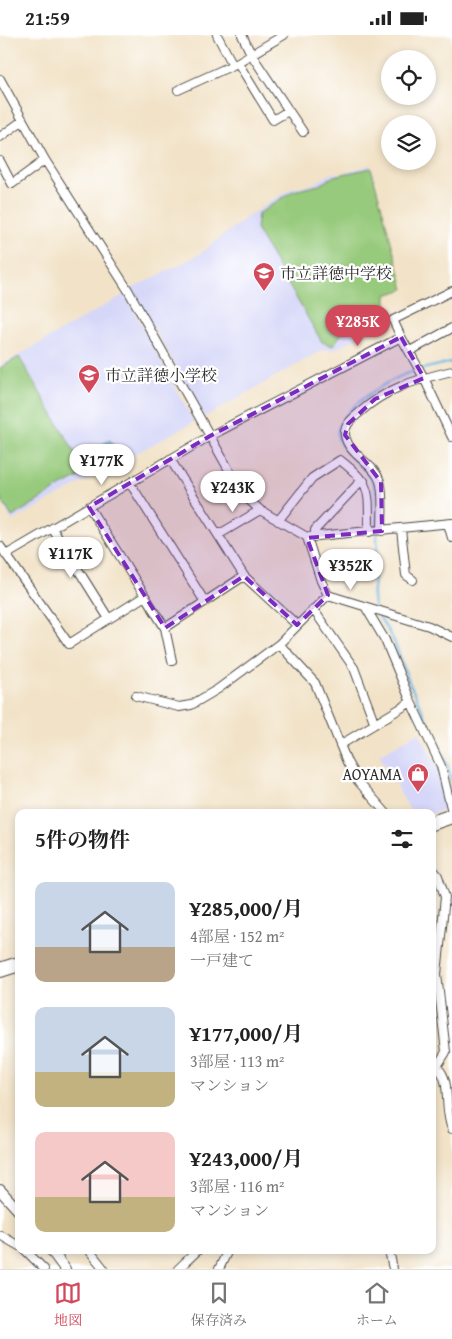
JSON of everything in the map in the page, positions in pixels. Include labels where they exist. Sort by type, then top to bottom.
[{"type":"highway","points":[[436,822],[452,816]]},
{"type":"highway","points":[[0,970],[15,965]]},
{"type":"street","points":[[217,35],[273,119],[288,111]]},
{"type":"street","points":[[242,35],[251,54],[303,132]]},
{"type":"street","points":[[178,90],[235,64],[284,35]]},
{"type":"street","points":[[0,79],[44,160],[128,289],[242,492],[260,510],[311,537],[450,524],[452,538]]},
{"type":"street","points":[[0,137],[22,121]]},
{"type":"street","points":[[0,161],[12,184],[44,160]]},
{"type":"street","points":[[452,291],[393,320],[424,377],[452,437]]},
{"type":"street","points":[[410,351],[452,328]]},
{"type":"street","points":[[6,555],[210,436],[401,337]]},
{"type":"street","points":[[382,531],[381,482],[374,469],[351,448],[345,435],[348,424],[375,399],[398,386],[424,377],[452,371]]},
{"type":"street","points":[[170,459],[244,577],[296,625]]},
{"type":"street","points":[[278,521],[312,478],[340,460],[360,475],[368,490],[369,532]]},
{"type":"street","points":[[364,481],[358,484],[315,530],[311,537],[321,581],[328,595],[429,626],[452,637]]},
{"type":"street","points":[[130,483],[205,602]]},
{"type":"street","points":[[88,507],[165,628],[172,661]]},
{"type":"street","points":[[218,535],[260,510]]},
{"type":"street","points":[[52,528],[109,619]]},
{"type":"street","points":[[401,529],[406,575],[413,580]]},
{"type":"street","points":[[0,546],[69,644],[146,596]]},
{"type":"street","points":[[165,628],[244,577]]},
{"type":"street","points":[[136,696],[179,707],[191,705],[218,689],[279,644],[328,595]]},
{"type":"street","points":[[366,608],[385,640],[411,702],[442,766],[452,812]]},
{"type":"street","points":[[313,609],[354,668],[376,724]]},
{"type":"street","points":[[279,644],[315,683],[340,745],[358,781],[382,809]]},
{"type":"street","points":[[340,745],[411,702]]},
{"type":"street","points":[[436,873],[445,897],[437,974],[449,1052],[436,1070]]},
{"type":"street","points":[[436,1071],[445,1074],[448,1086],[447,1116],[452,1129]]},
{"type":"street","points":[[2,1192],[15,1198]]},
{"type":"street","points":[[2,1192],[15,1207]]},
{"type":"street","points":[[0,1235],[15,1244]]},
{"type":"street","points":[[29,1254],[44,1269]]},
{"type":"street","points":[[54,1254],[65,1269]]},
{"type":"street","points":[[91,1254],[104,1269]]},
{"type":"street","points":[[178,1269],[194,1254]]},
{"type":"street","points":[[219,1269],[226,1254]]},
{"type":"street","points":[[390,1254],[393,1269]]},
{"type":"highlighted area","points":[[401,337],[424,378],[375,399],[348,424],[345,435],[381,482],[382,531],[307,538],[328,595],[297,625],[244,576],[165,628],[89,507],[210,436]]},
{"type":"shaded area","name":"市立詳徳中学校","points":[[371,165],[404,289],[386,295],[386,310],[389,320],[334,350],[322,350],[205,417],[131,289],[198,255],[247,217],[290,189],[313,184],[332,173],[342,173]]},
{"type":"shaded area","name":"市立詳徳小学校","points":[[125,294],[194,422],[12,521],[0,499],[0,366]]},
{"type":"shaded area","points":[[419,732],[440,773],[447,808],[436,813],[436,809],[409,809],[379,755]]},
{"type":"green space","points":[[371,168],[404,289],[386,295],[386,310],[342,333],[333,346],[322,342],[256,229],[258,214],[293,191],[319,185],[334,176]]},
{"type":"green space","points":[[19,357],[87,473],[60,487],[12,517],[0,497],[0,368]]},
{"type":"water","points":[[110,440],[118,454],[89,470],[81,456]]},
{"type":"waterway","points":[[375,608],[373,589],[377,562],[377,540],[374,486],[366,472],[340,443],[338,432],[342,421],[350,410],[375,390],[411,372],[452,362]]},
{"type":"waterway","points":[[377,613],[394,641],[409,682],[448,766],[452,785]]},
{"type":"place","name":"市立詳徳中学校","points":[[264,292]]},
{"type":"place","name":"市立詳徳小学校","points":[[89,394]]},
{"type":"place","name":"AOYAMA","points":[[418,793]]}]
